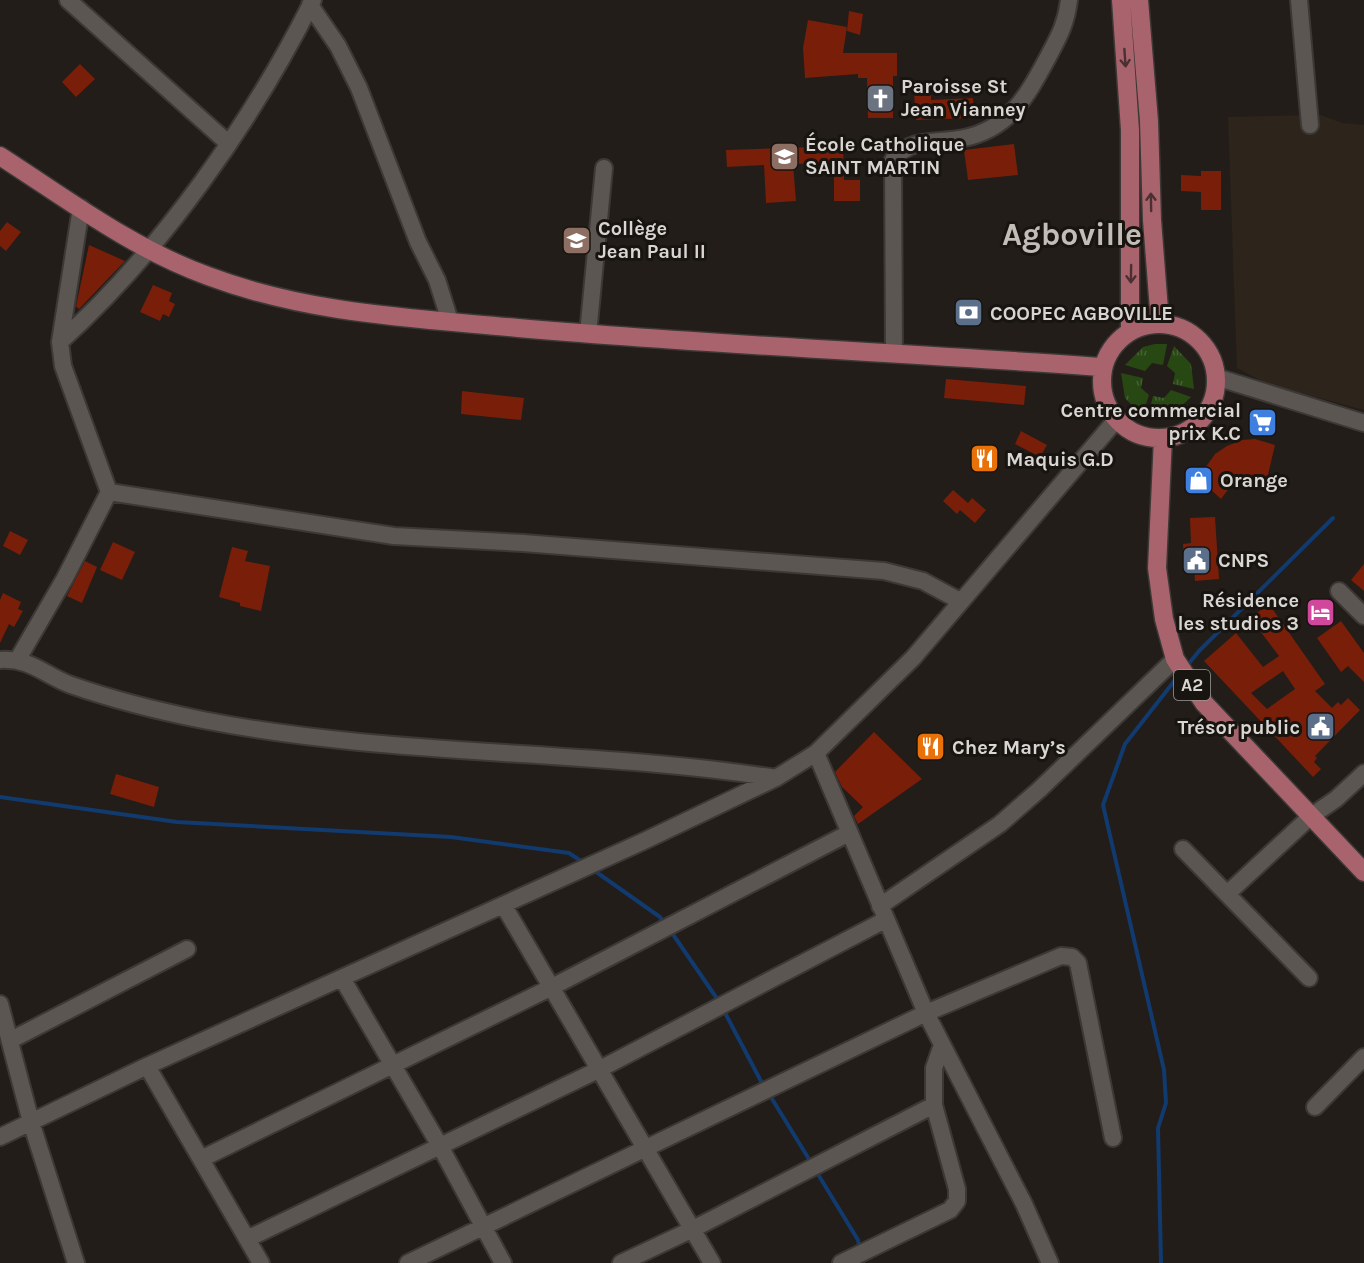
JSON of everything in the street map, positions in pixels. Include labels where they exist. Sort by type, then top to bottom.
[{"type":"main road","points":[[1121,0],[1130,130],[1130,331]]},
{"type":"main road","points":[[1139,0],[1149,121],[1152,220],[1160,323]]},
{"type":"main road","points":[[0,156],[148,249],[207,276],[287,300],[393,318],[588,334],[1102,367]]},
{"type":"main road","points":[[1160,323],[1180,328],[1198,339],[1210,356],[1216,376],[1213,399],[1202,419],[1185,432],[1163,438],[1137,434],[1116,420],[1103,395],[1102,367],[1113,346],[1130,331],[1160,323]]},
{"type":"main road","name":"A2","points":[[1163,438],[1157,568],[1164,619],[1174,659],[1204,703],[1364,872]]},
{"type":"street","points":[[68,0],[228,143]]},
{"type":"street","points":[[894,354],[893,160],[909,146],[925,140],[965,138],[1003,121],[1025,100],[1067,22],[1069,0]]},
{"type":"street","points":[[1299,0],[1310,125]]},
{"type":"street","points":[[60,342],[127,276],[228,143],[258,97],[311,3],[338,46],[359,88],[418,242],[437,280],[450,321]]},
{"type":"street","points":[[588,334],[604,168]]},
{"type":"street","points":[[18,659],[65,578],[109,492],[63,366],[60,342],[81,208]]},
{"type":"street","points":[[1216,376],[1364,423]]},
{"type":"street","points":[[0,1137],[147,1066],[504,906],[776,778],[816,753],[905,667],[1116,420]]},
{"type":"street","points":[[109,492],[394,536],[524,543],[884,571],[923,581],[960,601]]},
{"type":"street","points":[[1339,591],[1364,616]]},
{"type":"street","points":[[0,660],[18,659],[68,684],[98,694],[203,720],[337,740],[614,759],[705,767],[776,778]]},
{"type":"street","points":[[247,1239],[600,1069],[883,913],[1000,824],[1040,789],[1174,659]]},
{"type":"street","points":[[816,753],[926,1013],[1024,1204],[1050,1263]]},
{"type":"street","points":[[1227,894],[1310,817],[1336,799],[1364,773]]},
{"type":"street","points":[[201,1159],[552,987],[849,833]]},
{"type":"street","points":[[1183,849],[1309,978]]},
{"type":"street","points":[[504,906],[712,1263]]},
{"type":"street","points":[[11,1040],[187,949]]},
{"type":"street","points":[[408,1263],[926,1013],[1061,956],[1072,957],[1078,963],[1113,1138]]},
{"type":"street","points":[[342,978],[440,1146],[503,1263]]},
{"type":"street","points":[[0,1004],[31,1122],[76,1263]]},
{"type":"street","points":[[841,1263],[950,1210],[957,1201],[957,1188],[934,1105],[934,1068],[942,1045]]},
{"type":"street","points":[[1315,1107],[1364,1057]]},
{"type":"street","points":[[147,1066],[261,1263]]},
{"type":"street","points":[[621,1263],[693,1229],[934,1105]]},
{"type":"shaded area","points":[[1321,115],[1342,123],[1364,125],[1364,410],[1267,384],[1237,368],[1228,117]]},
{"type":"green space","points":[[1167,344],[1163,365],[1152,363],[1145,371],[1125,365],[1143,347]]},
{"type":"green space","points":[[1174,346],[1191,364],[1194,389],[1173,384],[1175,373],[1167,366]]},
{"type":"green space","points":[[1121,373],[1143,378],[1141,388],[1149,395],[1142,416],[1125,398]]},
{"type":"green space","points":[[1171,390],[1191,397],[1173,414],[1148,417],[1153,396],[1164,398]]},
{"type":"building","points":[[849,11],[863,14],[860,35],[847,31]]},
{"type":"building","points":[[808,20],[847,27],[843,53],[897,53],[897,76],[893,76],[893,118],[868,118],[867,78],[858,78],[858,74],[805,78],[803,48]]},
{"type":"building","points":[[80,64],[95,79],[76,97],[62,82]]},
{"type":"building","points":[[931,92],[931,100],[973,98],[974,118],[916,120],[914,93]]},
{"type":"building","points":[[1014,144],[1018,175],[968,180],[964,150]]},
{"type":"building","points":[[843,146],[844,180],[860,180],[860,201],[834,201],[834,163],[793,164],[796,201],[766,203],[764,165],[727,167],[726,150]]},
{"type":"building","points":[[1201,171],[1221,171],[1221,210],[1201,210],[1201,192],[1181,191],[1181,175],[1201,176]]},
{"type":"building","points":[[7,222],[21,232],[6,251],[0,246],[0,231]]},
{"type":"building","points":[[89,245],[125,261],[79,309],[76,306]]},
{"type":"building","points":[[153,285],[172,293],[169,301],[175,304],[169,317],[163,314],[160,321],[140,312]]},
{"type":"building","points":[[946,379],[1026,386],[1024,405],[944,398]]},
{"type":"building","points":[[462,391],[524,398],[521,420],[461,414]]},
{"type":"building","points":[[1021,431],[1047,445],[1040,457],[1015,444]]},
{"type":"building","points":[[1255,439],[1275,445],[1267,479],[1247,476],[1237,478],[1221,499],[1198,478],[1215,454],[1242,440]]},
{"type":"building","points":[[953,490],[968,503],[972,498],[986,510],[975,523],[960,510],[957,514],[943,501]]},
{"type":"building","points":[[1215,517],[1219,579],[1195,581],[1194,566],[1185,567],[1183,544],[1191,543],[1190,518]]},
{"type":"building","points":[[10,531],[28,540],[20,555],[3,546]]},
{"type":"building","points":[[113,542],[135,552],[122,580],[100,570]]},
{"type":"building","points":[[232,547],[248,551],[245,561],[270,566],[261,611],[240,606],[240,603],[219,597]]},
{"type":"building","points":[[85,561],[97,567],[82,603],[67,596]]},
{"type":"building","points":[[1364,564],[1364,591],[1351,580]]},
{"type":"building","points":[[3,593],[21,602],[18,609],[23,611],[14,627],[9,624],[0,643],[0,600]]},
{"type":"building","points":[[1269,604],[1325,684],[1315,691],[1332,708],[1338,702],[1341,705],[1348,698],[1360,710],[1315,756],[1317,758],[1314,762],[1321,769],[1313,777],[1204,661],[1236,633],[1263,667],[1279,656],[1250,618]],"holes":[[[1283,671],[1295,689],[1267,709],[1251,693]]]},
{"type":"building","points":[[1341,621],[1364,653],[1364,682],[1348,666],[1341,672],[1317,638]]},
{"type":"building","points":[[874,732],[922,779],[858,824],[854,816],[863,807],[842,787],[835,772]]},
{"type":"building","points":[[116,774],[159,787],[154,807],[110,794]]},
{"type":"waterway","points":[[1186,667],[1199,651],[1333,518]]},
{"type":"waterway","points":[[1161,1263],[1158,1128],[1166,1103],[1164,1070],[1103,805],[1125,744],[1179,675]]},
{"type":"waterway","points":[[0,797],[177,822],[451,837],[569,853],[584,863]]},
{"type":"waterway","points":[[592,869],[660,917],[665,924]]},
{"type":"waterway","points":[[670,930],[720,1003]]},
{"type":"waterway","points":[[723,1009],[763,1085]]},
{"type":"waterway","points":[[769,1094],[812,1164]]},
{"type":"waterway","points":[[816,1171],[858,1240],[860,1250]]},
{"type":"place","name":"Paroisse St Jean Vianney","points":[[880,98]]},
{"type":"place","name":"École Catholique SAINT MARTIN","points":[[784,156]]},
{"type":"place","name":"Collège Jean Paul II","points":[[577,240]]},
{"type":"place","name":"COOPEC AGBOVILLE","points":[[969,313]]},
{"type":"place","name":"Centre commercial prix K.C","points":[[1262,422]]},
{"type":"place","name":"Maquis G.D","points":[[985,459]]},
{"type":"place","name":"Orange","points":[[1199,480]]},
{"type":"place","name":"CNPS","points":[[1197,560]]},
{"type":"place","name":"Résidence les studios 3","points":[[1320,612]]},
{"type":"place","name":"Trésor public","points":[[1321,727]]},
{"type":"place","name":"Chez Mary’s","points":[[931,747]]},
{"type":"district","name":"Agboville","points":[[1072,234]]}]
